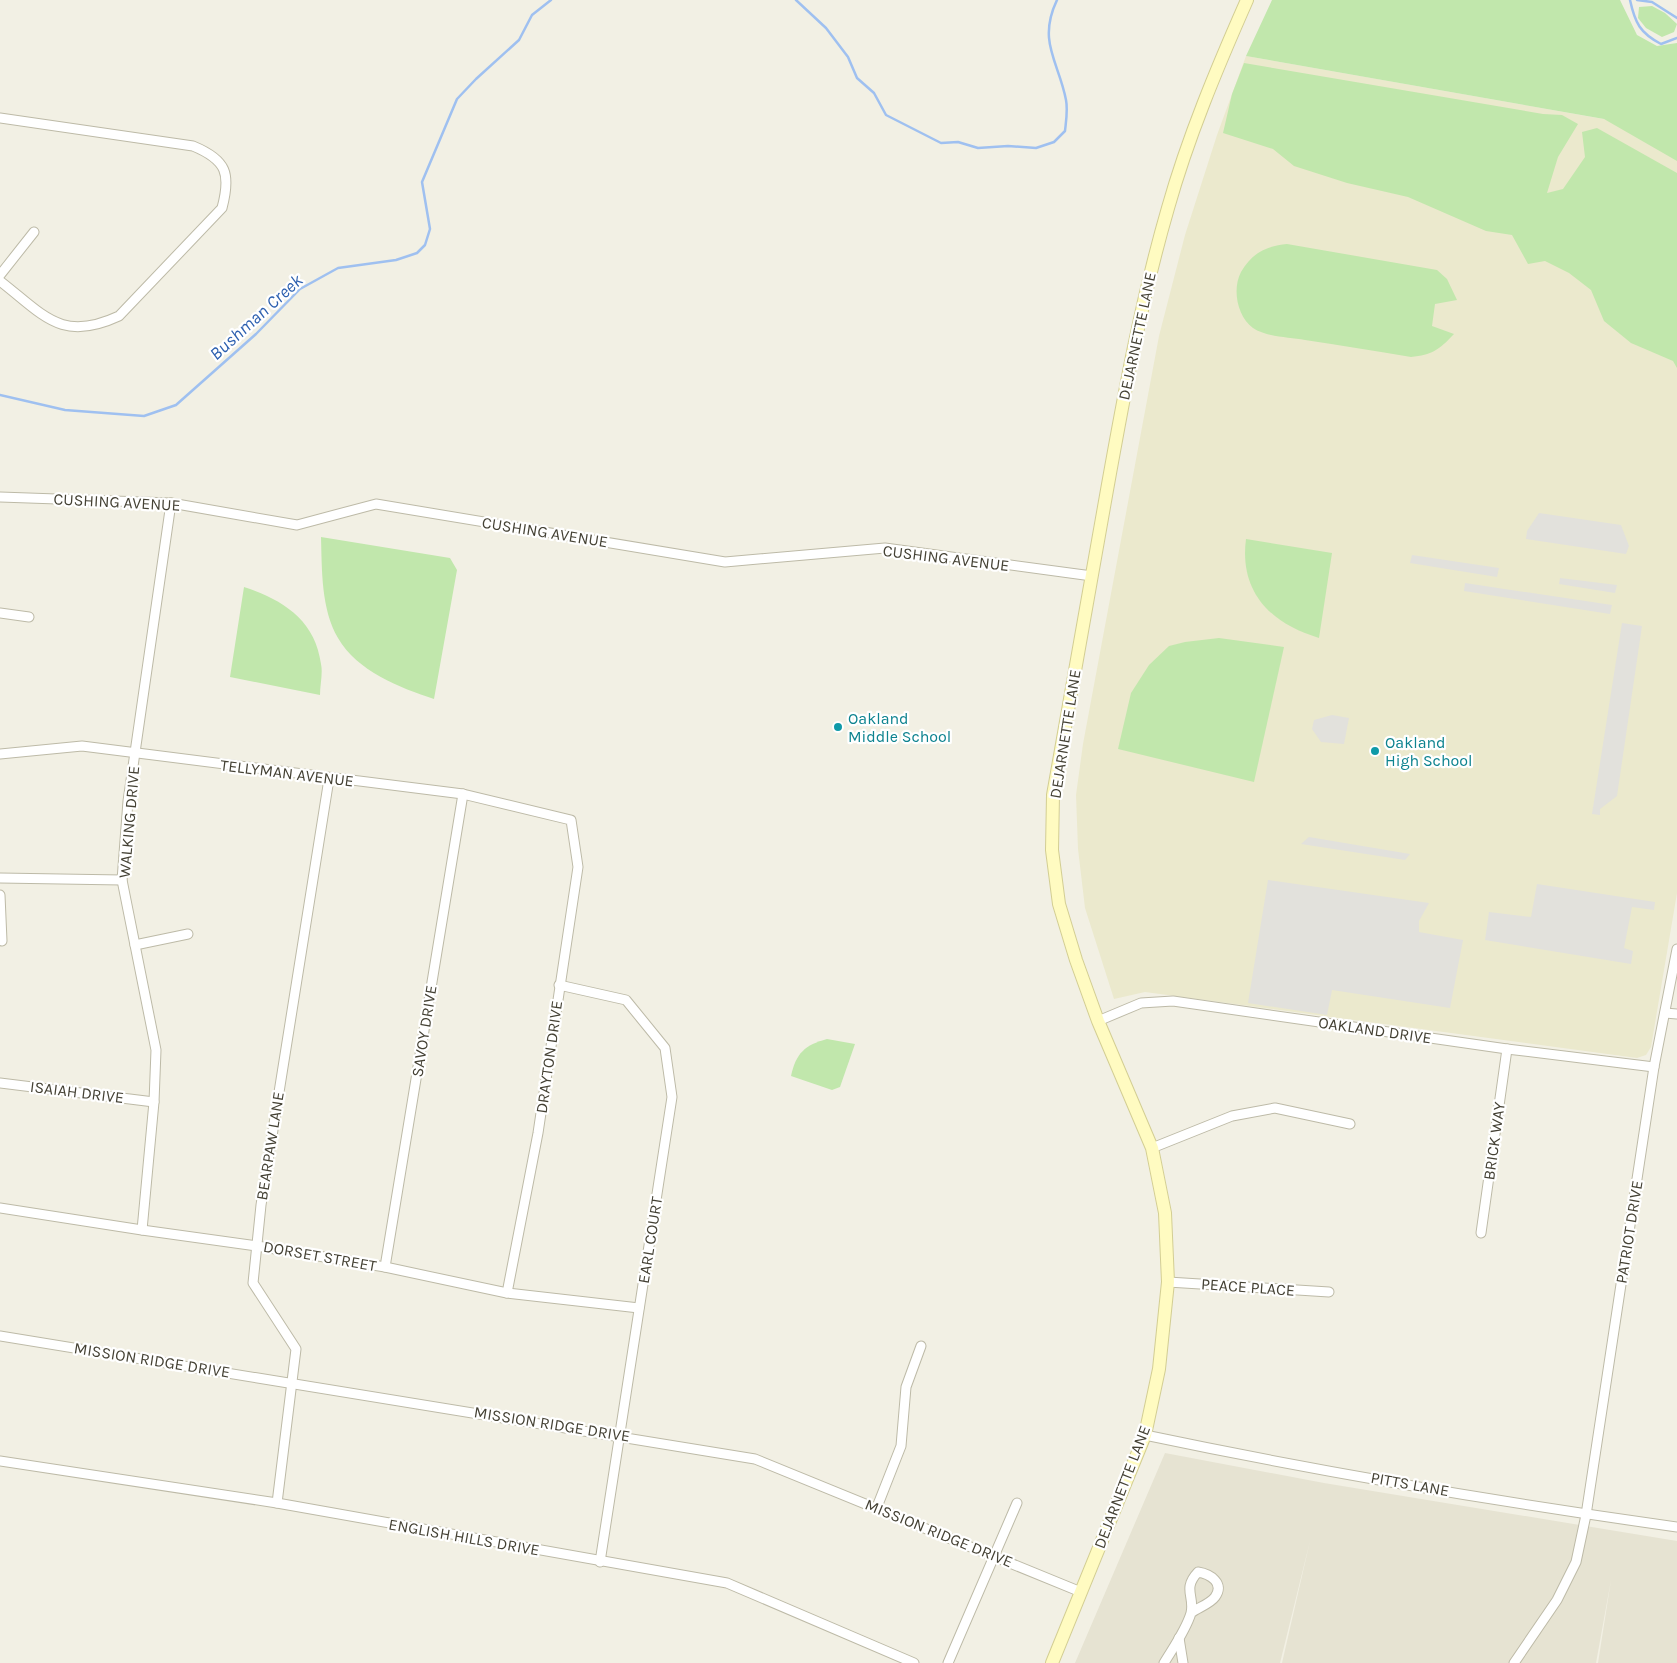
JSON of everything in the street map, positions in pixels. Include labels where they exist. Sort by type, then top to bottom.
[{"type":"main road","name":"DEJARNETTE LANE","points":[[1052,1663],[1145,1435],[1159,1369],[1168,1282],[1165,1214],[1152,1148],[1098,1020],[1076,960],[1059,904],[1052,850],[1053,795],[1128,372],[1148,279],[1168,206],[1193,133],[1221,60],[1247,0]]},
{"type":"street","points":[[0,118],[194,146],[219,160],[226,172],[227,184],[222,208],[216,215],[118,316],[102,324],[75,328],[52,322],[0,281]]},
{"type":"street","points":[[0,275],[34,232]]},
{"type":"street","name":"CUSHING AVENUE","points":[[0,497],[171,503],[297,525],[376,504],[725,562],[885,548],[1092,576]]},
{"type":"street","name":"WALKING DRIVE","points":[[142,1230],[154,1102],[156,1050],[122,880],[128,801],[171,503]]},
{"type":"street","points":[[0,613],[29,617]]},
{"type":"street","name":"TELLYMAN AVENUE","points":[[0,754],[82,746],[463,794],[571,820]]},
{"type":"street","name":"BEARPAW LANE","points":[[276,1503],[296,1349],[252,1283],[261,1205],[329,778]]},
{"type":"street","name":"SAVOY DRIVE","points":[[385,1267],[463,794]]},
{"type":"street","name":"DRAYTON DRIVE","points":[[507,1293],[538,1133],[578,867],[571,820]]},
{"type":"street","points":[[0,878],[122,880]]},
{"type":"street","points":[[0,895],[2,941]]},
{"type":"street","points":[[135,945],[188,934]]},
{"type":"street","name":"PATRIOT DRIVE","points":[[1514,1663],[1557,1600],[1576,1562],[1586,1515],[1654,1067],[1677,950]]},
{"type":"street","name":"EARL COURT","points":[[559,985],[626,1000],[665,1048],[672,1097],[600,1562]]},
{"type":"street","name":"OAKLAND DRIVE","points":[[1098,1020],[1140,1003],[1173,1001],[1508,1050],[1654,1067]]},
{"type":"street","points":[[1665,1013],[1677,1014]]},
{"type":"street","name":"BRICK WAY","points":[[1481,1233],[1508,1050]]},
{"type":"street","name":"ISAIAH DRIVE","points":[[0,1083],[154,1102]]},
{"type":"street","points":[[1152,1148],[1232,1116],[1275,1108],[1350,1124]]},
{"type":"street","name":"DORSET STREET","points":[[0,1208],[385,1267],[507,1293],[639,1308]]},
{"type":"street","name":"PEACE PLACE","points":[[1168,1282],[1329,1292]]},
{"type":"street","name":"MISSION RIDGE DRIVE","points":[[0,1336],[755,1458],[1081,1592]]},
{"type":"street","points":[[877,1507],[901,1446],[906,1387],[921,1346]]},
{"type":"street","name":"PITTS LANE","points":[[1145,1435],[1237,1454],[1586,1515],[1677,1528]]},
{"type":"street","name":"ENGLISH HILLS DRIVE","points":[[0,1461],[276,1503],[600,1562],[728,1583],[914,1663]]},
{"type":"street","points":[[948,1663],[1017,1502]]},
{"type":"street","points":[[1164,1663],[1191,1613],[1215,1597],[1218,1588],[1215,1580],[1207,1574],[1198,1572],[1192,1579],[1188,1590],[1191,1613]]},
{"type":"street","points":[[1179,1638],[1184,1663]]},
{"type":"shaded area","points":[[1246,56],[1677,132],[1677,893],[1651,1047],[1646,1055],[1637,1058],[1145,992],[1114,999],[1085,908],[1078,849],[1076,795],[1083,744],[1159,336],[1185,235],[1217,135]]},
{"type":"shaded area","points":[[1539,513],[1621,525],[1629,546],[1626,554],[1526,539],[1527,531]]},
{"type":"shaded area","points":[[1412,555],[1499,568],[1497,577],[1410,563]]},
{"type":"shaded area","points":[[1560,578],[1617,585],[1615,593],[1559,584]]},
{"type":"shaded area","points":[[1465,583],[1612,605],[1610,614],[1464,591]]},
{"type":"shaded area","points":[[1622,623],[1642,626],[1617,796],[1600,809],[1600,815],[1592,814]]},
{"type":"shaded area","points":[[1332,715],[1349,718],[1344,744],[1321,742],[1312,729],[1314,720]]},
{"type":"shaded area","points":[[1309,837],[1410,854],[1405,860],[1301,844]]},
{"type":"shaded area","points":[[1268,880],[1429,903],[1419,921],[1419,932],[1463,940],[1450,1008],[1332,990],[1327,1015],[1248,1003]]},
{"type":"shaded area","points":[[1537,884],[1655,902],[1654,910],[1632,907],[1624,948],[1633,951],[1631,964],[1485,940],[1489,912],[1531,917]]},
{"type":"shaded area","points":[[1165,1453],[1324,1483],[1677,1541],[1677,1663],[1598,1663],[1611,1580],[1596,1663],[1282,1663],[1310,1541],[1280,1663],[1075,1663]]},
{"type":"green space","points":[[1272,0],[1620,0],[1637,35],[1657,46],[1677,43],[1677,161],[1604,119],[1246,56]]},
{"type":"green space","points":[[1652,6],[1665,13],[1677,24],[1674,32],[1662,37],[1646,28],[1638,18],[1639,7]]},
{"type":"green space","points":[[1244,63],[1543,114],[1562,115],[1578,124],[1558,157],[1547,193],[1563,189],[1585,157],[1582,132],[1597,128],[1677,173],[1677,368],[1673,361],[1631,343],[1604,321],[1591,290],[1569,273],[1545,261],[1528,264],[1512,235],[1486,231],[1408,197],[1347,183],[1294,166],[1273,149],[1223,133],[1232,94]]},
{"type":"green space","points":[[1287,244],[1437,270],[1447,279],[1457,300],[1435,304],[1432,326],[1454,334],[1435,351],[1411,357],[1278,336],[1258,331],[1243,317],[1238,302],[1238,279],[1245,265],[1255,255],[1266,249]]},
{"type":"green space","points":[[321,537],[450,558],[457,570],[434,699],[380,677],[356,660],[346,650],[332,627],[325,602]]},
{"type":"green space","points":[[1246,539],[1332,553],[1319,638],[1286,624],[1262,603],[1253,590],[1248,575],[1245,558]]},
{"type":"green space","points":[[244,587],[284,605],[295,614],[312,635],[318,649],[321,664],[320,695],[230,677]]},
{"type":"green space","points":[[1219,638],[1284,647],[1254,782],[1118,749],[1131,693],[1149,665],[1169,646]]},
{"type":"green space","points":[[827,1039],[855,1044],[840,1087],[832,1090],[791,1076],[796,1061],[803,1051],[813,1044]]},
{"type":"waterway","name":"Bushman Creek","points":[[0,395],[65,410],[144,416],[176,405],[256,334],[300,289],[338,268],[396,260],[417,253],[425,245],[430,229],[422,182],[457,99],[519,40],[532,15],[551,0]]},
{"type":"waterway","name":"Bushman Creek","points":[[796,0],[826,28],[848,57],[857,78],[874,93],[886,115],[941,143],[958,142],[978,148],[1008,146],[1036,148],[1054,142],[1065,131],[1066,100],[1049,40],[1051,15],[1057,0]]},
{"type":"waterway","name":"Bushman Creek","points":[[1630,0],[1636,21],[1648,36],[1661,44],[1677,38]]},
{"type":"waterway","name":"Bushman Creek","points":[[1637,0],[1652,2],[1677,18]]},
{"type":"place","name":"Oakland Middle School","points":[[838,727]]},
{"type":"place","name":"Oakland High School","points":[[1375,751]]}]
